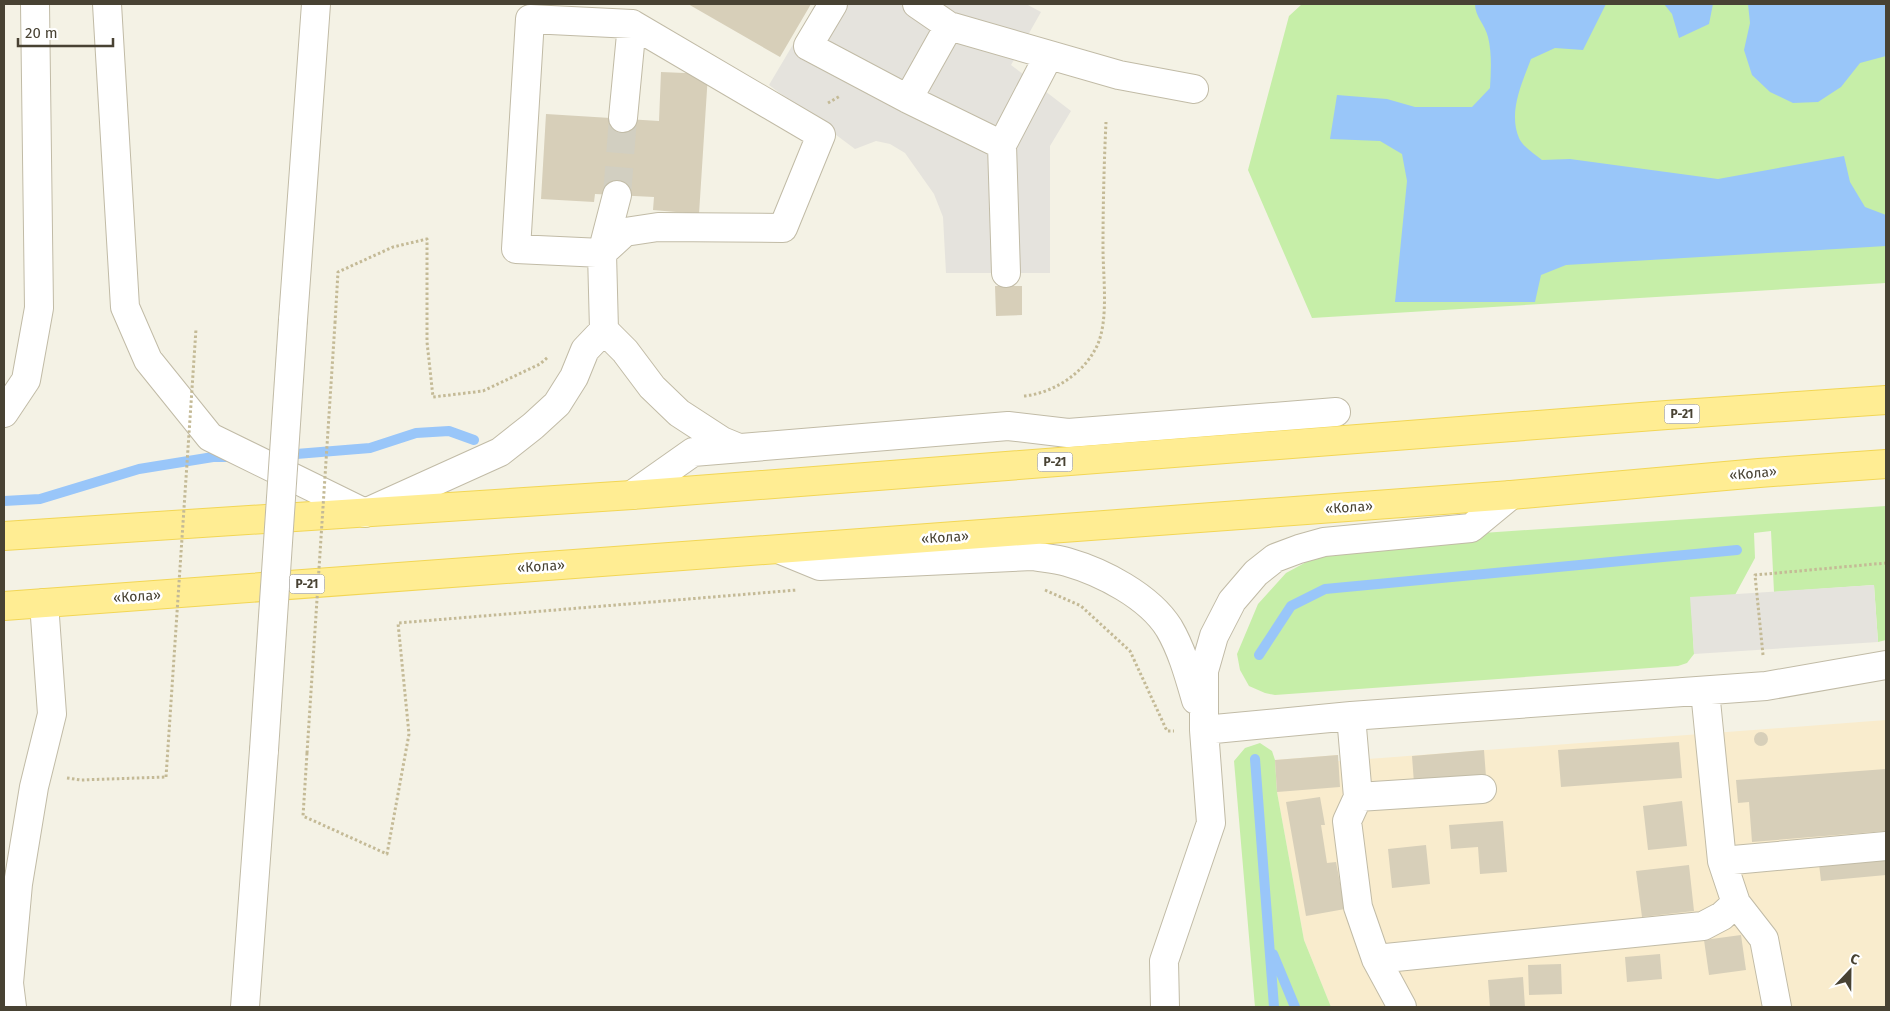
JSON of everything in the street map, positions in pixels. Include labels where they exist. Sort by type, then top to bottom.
[{"type":"main road","name":"Р-21","points":[[4,536],[632,494],[1886,400]]},
{"type":"main road","name":"«Кола»","points":[[4,606],[1511,495],[1759,472],[1886,464]]},
{"type":"street","points":[[4,413],[26,380],[39,308],[35,4]]},
{"type":"street","points":[[107,4],[125,307],[148,360],[210,437],[365,513],[500,452],[557,404],[574,377],[586,350],[604,330],[602,253],[617,195]]},
{"type":"street","points":[[245,1007],[316,4]]},
{"type":"street","points":[[832,4],[808,46],[908,100],[1002,145]]},
{"type":"street","points":[[917,4],[949,26],[1119,75],[1194,89]]},
{"type":"street","points":[[530,19],[632,24],[797,121],[821,135],[783,228],[658,228],[625,232],[602,253],[516,249],[530,19]]},
{"type":"street","points":[[623,118],[632,24]]},
{"type":"street","points":[[908,100],[949,26]]},
{"type":"street","points":[[1006,273],[1002,145],[1050,55]]},
{"type":"street","points":[[604,330],[625,351],[652,387],[679,413],[722,441],[739,448]]},
{"type":"street","points":[[632,494],[692,452],[1008,426],[1068,433],[1336,412]]},
{"type":"street","points":[[1165,1007],[1164,961],[1211,823],[1204,730],[1204,671],[1214,636],[1232,601],[1256,573],[1275,558],[1324,542],[1471,528],[1511,495]]},
{"type":"street","points":[[781,550],[820,566],[1032,556],[1067,562],[1092,572],[1119,584],[1146,602],[1168,628],[1186,666],[1204,730]]},
{"type":"street","points":[[12,1007],[9,983],[18,884],[34,788],[52,714],[44,603]]},
{"type":"street","points":[[1204,730],[1351,716],[1766,686],[1886,665]]},
{"type":"street","points":[[1704,691],[1722,861],[1736,903],[1764,939],[1777,1007]]},
{"type":"street","points":[[1351,716],[1358,797],[1347,821],[1358,907],[1376,959],[1402,1007]]},
{"type":"street","points":[[1358,797],[1482,789]]},
{"type":"street","points":[[1722,861],[1886,846]]},
{"type":"street","points":[[1376,959],[1702,926],[1722,916],[1736,903]]},
{"type":"path","points":[[797,121],[870,79]]},
{"type":"path","points":[[1022,396],[1032,395],[1058,386],[1079,371],[1097,347],[1104,326],[1103,196],[1106,122]]},
{"type":"path","points":[[553,352],[540,364],[483,391],[433,397],[427,342],[428,240],[393,247],[338,272],[303,816],[387,854],[409,734],[398,624],[802,590]]},
{"type":"path","points":[[81,780],[166,777],[196,329]]},
{"type":"path","points":[[1766,686],[1755,575],[1886,563]]},
{"type":"path","points":[[1040,588],[1081,606],[1130,652],[1168,731],[1204,730]]},
{"type":"shaded area","points":[[817,4],[1026,4],[1041,12],[1011,65],[1071,111],[1050,146],[1050,273],[946,273],[943,217],[934,194],[905,153],[890,144],[876,141],[855,149],[769,85]]},
{"type":"shaded area","points":[[1874,585],[1878,642],[1694,654],[1690,597]]},
{"type":"shaded area","points":[[1886,720],[1886,1007],[1331,1007],[1304,940],[1277,792],[1275,760],[1338,755],[1338,761],[1355,760]]},
{"type":"green space","points":[[1302,4],[1886,4],[1886,283],[1312,318],[1248,170],[1289,16]]},
{"type":"green space","points":[[1886,506],[1886,640],[1878,642],[1874,585],[1774,592],[1771,531],[1754,533],[1755,558],[1735,595],[1691,598],[1694,654],[1687,663],[1678,666],[1275,695],[1249,686],[1240,670],[1237,654],[1258,604],[1286,573],[1323,553],[1468,534]]},
{"type":"green space","points":[[1260,743],[1272,751],[1275,760],[1277,792],[1304,940],[1331,1007],[1255,1007],[1234,761],[1245,748]]},
{"type":"water","points":[[1475,4],[1606,4],[1583,50],[1555,48],[1531,59],[1518,98],[1515,118],[1516,128],[1523,144],[1542,160],[1570,159],[1718,179],[1844,156],[1850,182],[1865,207],[1886,215],[1886,246],[1566,265],[1541,275],[1535,302],[1395,302],[1407,181],[1402,154],[1380,141],[1330,139],[1337,95],[1387,99],[1415,107],[1472,107],[1490,88],[1491,69],[1488,37],[1475,9]]},
{"type":"water","points":[[1664,4],[1713,4],[1709,24],[1679,38],[1672,14]]},
{"type":"water","points":[[1748,4],[1886,4],[1886,56],[1860,63],[1841,87],[1818,102],[1793,103],[1770,92],[1752,75],[1744,50],[1750,23]]},
{"type":"building","points":[[688,4],[811,4],[780,57]]},
{"type":"building","points":[[661,72],[708,74],[699,214],[653,210],[654,197],[595,194],[594,202],[541,199],[546,114],[659,121]]},
{"type":"building","points":[[995,286],[1022,286],[1022,315],[996,316]]},
{"type":"building","points":[[1761,732],[1766,734],[1768,739],[1766,744],[1761,746],[1756,744],[1754,739],[1756,734]]},
{"type":"building","points":[[1679,742],[1682,778],[1561,787],[1558,750]]},
{"type":"building","points":[[1484,750],[1486,777],[1414,783],[1412,756]]},
{"type":"building","points":[[1338,755],[1340,787],[1277,792],[1275,760]]},
{"type":"building","points":[[1886,769],[1886,831],[1752,842],[1749,802],[1738,803],[1736,780]]},
{"type":"building","points":[[1320,797],[1325,825],[1321,825],[1327,863],[1336,862],[1345,909],[1306,916],[1286,802]]},
{"type":"building","points":[[1682,801],[1687,846],[1648,850],[1643,806]]},
{"type":"building","points":[[1503,821],[1507,872],[1480,874],[1478,847],[1451,849],[1449,825]]},
{"type":"building","points":[[1426,845],[1430,884],[1392,888],[1388,849]]},
{"type":"building","points":[[1886,858],[1886,875],[1821,881],[1819,864]]},
{"type":"building","points":[[1689,865],[1694,911],[1642,917],[1636,871]]},
{"type":"building","points":[[1741,935],[1746,970],[1709,975],[1704,940]]},
{"type":"building","points":[[1660,954],[1662,979],[1627,982],[1625,957]]},
{"type":"building","points":[[1561,964],[1562,994],[1529,995],[1528,965]]},
{"type":"building","points":[[1523,977],[1525,1007],[1490,1007],[1488,980]]},
{"type":"waterway","points":[[284,455],[370,448],[416,433],[449,431],[474,440]]},
{"type":"waterway","points":[[4,501],[40,499],[139,469],[213,457],[232,457]]},
{"type":"waterway","points":[[1259,655],[1291,606],[1325,589],[1737,550]]},
{"type":"waterway","points":[[1255,759],[1274,1007]]},
{"type":"waterway","points":[[1273,954],[1295,1007]]},
{"type":"tunnel","points":[[617,195],[623,118]]}]
